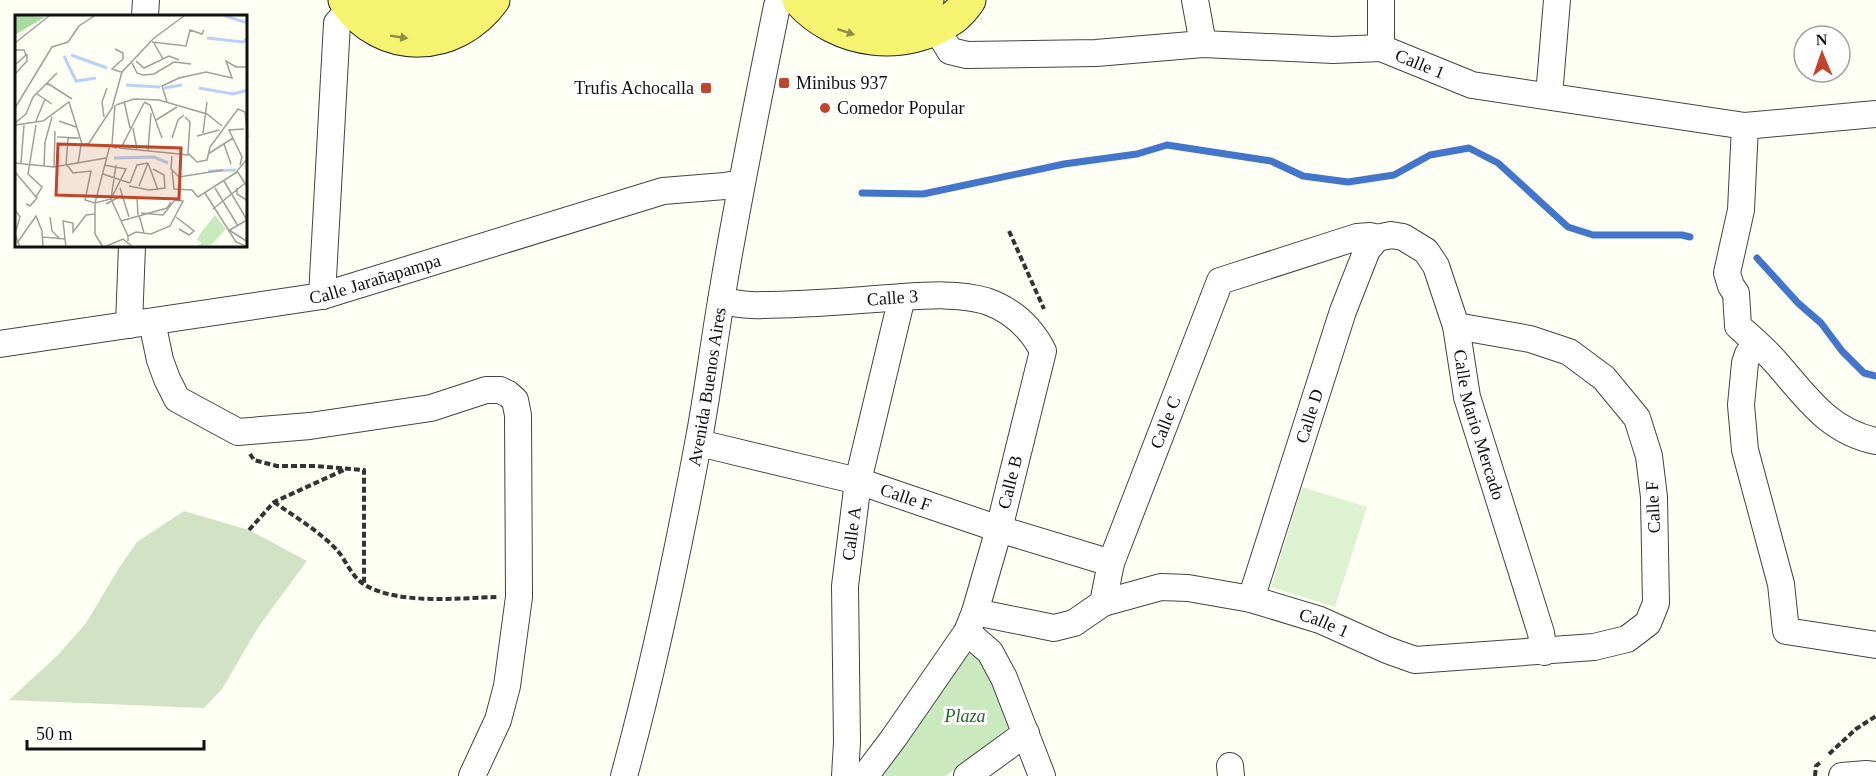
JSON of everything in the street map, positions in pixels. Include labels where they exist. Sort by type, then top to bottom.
[{"type":"main road","points":[[358,2],[412,15],[436,13],[457,0]]},
{"type":"main road","points":[[358,2],[377,32],[393,37],[429,40],[447,36],[462,29],[493,0]]},
{"type":"main road","points":[[799,0],[808,11],[829,26],[856,36],[876,39],[908,37],[932,14]]},
{"type":"main road","points":[[839,0],[861,11],[890,14],[917,7],[932,14],[955,16],[969,0]]},
{"type":"street","points":[[145,15],[146,0]]},
{"type":"street","name":"Avenida Buenos Aires","points":[[624,776],[646,696],[699,442],[741,183],[777,6],[783,0]]},
{"type":"street","points":[[1195,0],[1203,44]]},
{"type":"street","points":[[1381,48],[1382,0]]},
{"type":"street","points":[[1549,96],[1557,0]]},
{"type":"street","points":[[322,296],[337,23],[358,2]]},
{"type":"street","name":"Calle 1","points":[[932,14],[950,51],[967,55],[1096,53],[1203,44],[1333,50],[1381,48],[1472,85],[1745,126],[1876,114]]},
{"type":"street","points":[[1745,126],[1741,210],[1727,273],[1736,293],[1738,326],[1771,357],[1805,396],[1834,424],[1850,433],[1876,441]]},
{"type":"street","name":"Calle Jarañapampa","points":[[0,344],[322,296],[663,191],[741,183]]},
{"type":"street","name":"Calle Mario Mercado","points":[[1377,238],[1382,236],[1403,237],[1426,251],[1436,266],[1456,326],[1467,397],[1541,633],[1544,652]]},
{"type":"street","name":"Calle C","points":[[1103,603],[1112,563],[1220,281],[1357,237],[1377,238]]},
{"type":"street","name":"Calle D","points":[[1251,599],[1342,311],[1367,250],[1377,238]]},
{"type":"street","points":[[132,248],[141,323],[177,399],[238,432],[310,426],[431,408],[486,390],[500,390],[515,400],[518,415],[519,597],[507,686],[498,720],[472,776]]},
{"type":"street","name":"Calle 3","points":[[721,301],[760,306],[955,296],[985,301],[1020,320],[1035,337],[1043,351]]},
{"type":"street","name":"Calle A","points":[[845,776],[847,742],[845,586],[858,481],[902,297]]},
{"type":"street","name":"Calle F","points":[[1456,326],[1530,339],[1569,352],[1604,378],[1637,418],[1649,456],[1654,497],[1656,603],[1648,623],[1628,639],[1594,647],[1544,652]]},
{"type":"street","points":[[1758,344],[1748,354],[1744,363],[1741,405],[1744,450],[1781,584],[1786,631],[1876,645]]},
{"type":"street","name":"Calle B","points":[[865,776],[971,622],[999,529],[1043,351]]},
{"type":"street","name":"Calle F","points":[[699,442],[858,481],[999,529],[1112,563]]},
{"type":"street","name":"Calle 1","points":[[971,622],[1054,628],[1074,623],[1103,603],[1161,587],[1188,588],[1251,599],[1320,620],[1415,660],[1544,652]]},
{"type":"street","points":[[971,622],[1004,678],[1042,776]]},
{"type":"street","points":[[967,776],[1026,733]]},
{"type":"street","points":[[1842,776],[1876,775]]},
{"type":"path","points":[[1009,231],[1051,324],[1050,335],[1043,351]]},
{"type":"path","points":[[238,432],[254,460],[277,466],[364,470],[364,585]]},
{"type":"path","points":[[249,530],[274,502],[347,469]]},
{"type":"path","points":[[274,502],[338,551],[364,585],[416,599],[519,597]]},
{"type":"path","points":[[1815,776],[1816,766],[1856,729],[1876,716]]},
{"type":"green space","points":[[1302,487],[1367,507],[1335,607],[1271,587]]},
{"type":"green space","points":[[184,511],[249,530],[307,561],[259,626],[222,689],[204,708],[9,700],[58,655],[86,623],[137,542]]},
{"type":"green space","name":"Plaza","points":[[969,650],[980,656],[1011,726],[946,776],[881,776],[956,665]]},
{"type":"waterway","points":[[862,193],[923,194],[1064,164],[1137,154],[1167,145],[1271,161],[1303,176],[1348,182],[1394,175],[1430,155],[1469,148],[1498,163],[1568,227],[1593,235],[1682,235],[1690,237]]},
{"type":"waterway","points":[[1757,258],[1798,303],[1821,323],[1842,351],[1864,373],[1876,376]]},
{"type":"place","name":"Minibus 937","points":[[784,83]]},
{"type":"place","name":"Trufis Achocalla","points":[[706,88]]},
{"type":"place","name":"Comedor Popular","points":[[825,108]]}]
